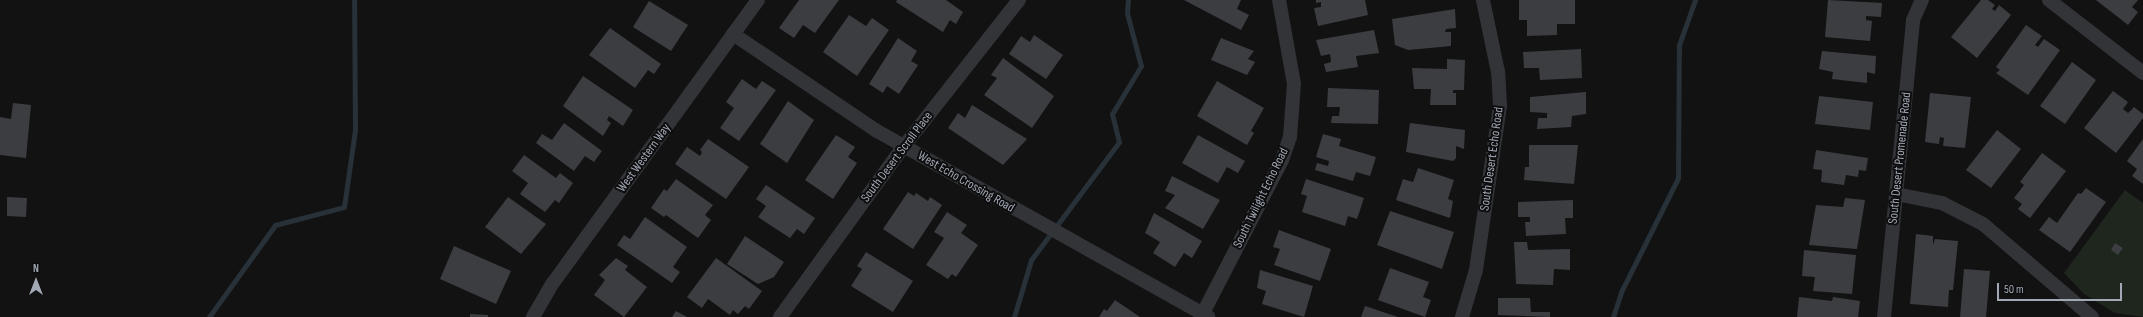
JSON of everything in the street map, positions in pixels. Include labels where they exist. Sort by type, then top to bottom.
[{"type":"street","name":"West Western Way","points":[[533,317],[553,283],[758,0]]},
{"type":"street","name":"South Desert Scroll Place","points":[[780,317],[904,146],[1019,0]]},
{"type":"street","name":"South Twilight Echo Road","points":[[1204,316],[1282,160],[1290,137],[1294,84],[1279,0]]},
{"type":"street","name":"South Desert Echo Road","points":[[1462,317],[1476,270],[1500,106],[1498,72],[1483,0]]},
{"type":"street","name":"South Desert Promenade Road","points":[[1884,317],[1914,20],[1922,0]]},
{"type":"street","points":[[2049,0],[2143,73]]},
{"type":"street","name":"West Echo Crossing Road","points":[[733,34],[904,146],[1204,316]]},
{"type":"street","points":[[1896,194],[1942,203],[1982,224],[2092,317]]},
{"type":"shaded area","points":[[2125,190],[2143,203],[2143,317],[2115,313],[2084,294],[2064,273]]},
{"type":"building","points":[[799,0],[839,0],[815,33],[803,25],[794,38],[779,28]]},
{"type":"building","points":[[897,0],[946,0],[963,12],[956,24],[950,20],[943,32],[896,2]]},
{"type":"building","points":[[1184,0],[1241,0],[1237,9],[1249,15],[1241,30]]},
{"type":"building","points":[[1316,0],[1365,0],[1368,15],[1318,26],[1314,8],[1321,7],[1321,2],[1316,3]]},
{"type":"building","points":[[1519,0],[1575,0],[1575,24],[1557,24],[1557,35],[1527,36],[1527,20],[1519,20]]},
{"type":"building","points":[[1828,0],[1882,3],[1881,17],[1866,16],[1866,20],[1872,21],[1870,41],[1825,37]]},
{"type":"building","points":[[1981,0],[1988,0],[1995,5],[1992,9],[1995,11],[1999,5],[2011,15],[1977,58],[1951,37]]},
{"type":"building","points":[[2096,0],[2138,0],[2132,7],[2138,12],[2128,25]]},
{"type":"building","points":[[649,1],[688,25],[671,51],[633,27]]},
{"type":"building","points":[[1455,9],[1456,28],[1446,29],[1445,32],[1451,32],[1451,46],[1408,50],[1395,45],[1392,19]]},
{"type":"building","points":[[849,15],[866,26],[872,18],[889,30],[857,76],[823,52]]},
{"type":"building","points":[[2026,25],[2042,36],[2035,45],[2038,47],[2044,39],[2060,50],[2028,95],[1996,73],[2000,70],[1996,67]]},
{"type":"building","points":[[610,28],[661,64],[654,74],[648,70],[635,88],[589,55]]},
{"type":"building","points":[[1374,30],[1379,53],[1356,56],[1358,67],[1326,72],[1324,64],[1331,62],[1330,54],[1321,56],[1316,40]]},
{"type":"building","points":[[1034,35],[1063,55],[1046,79],[1009,54],[1021,36],[1030,42]]},
{"type":"building","points":[[898,38],[917,51],[911,61],[918,65],[899,94],[887,86],[883,93],[869,84]]},
{"type":"building","points":[[1221,38],[1254,51],[1248,59],[1255,62],[1247,75],[1211,60]]},
{"type":"building","points":[[1581,49],[1582,78],[1540,80],[1539,68],[1524,68],[1523,52]]},
{"type":"building","points":[[1822,51],[1876,56],[1875,74],[1867,72],[1867,83],[1832,79],[1833,72],[1819,69]]},
{"type":"building","points":[[1003,58],[1054,96],[1032,128],[984,95],[997,78],[991,75]]},
{"type":"building","points":[[1447,59],[1465,60],[1464,90],[1453,90],[1453,93],[1456,93],[1456,105],[1430,105],[1431,89],[1414,89],[1412,68],[1447,69]]},
{"type":"building","points":[[2072,62],[2096,80],[2065,124],[2040,106]]},
{"type":"building","points":[[583,76],[633,110],[623,126],[609,116],[607,120],[611,123],[603,136],[563,106]]},
{"type":"building","points":[[742,79],[756,89],[762,81],[776,90],[739,141],[720,128],[734,108],[726,102]]},
{"type":"building","points":[[1217,81],[1264,108],[1251,131],[1254,133],[1247,145],[1197,116]]},
{"type":"building","points":[[1328,88],[1379,90],[1378,124],[1331,123],[1332,116],[1339,116],[1340,107],[1327,107]]},
{"type":"building","points":[[2113,91],[2128,102],[2123,109],[2128,113],[2134,107],[2143,114],[2143,118],[2116,153],[2084,128]]},
{"type":"building","points":[[1586,92],[1586,114],[1572,116],[1571,127],[1537,129],[1538,118],[1547,118],[1547,113],[1530,112],[1530,97]]},
{"type":"building","points":[[1930,93],[1971,97],[1965,148],[1943,146],[1944,138],[1940,137],[1939,144],[1925,142]]},
{"type":"building","points":[[1819,96],[1873,102],[1870,130],[1815,124]]},
{"type":"building","points":[[788,101],[814,120],[787,163],[760,144]]},
{"type":"building","points":[[13,103],[31,105],[26,158],[0,155],[0,117],[11,119]]},
{"type":"building","points":[[972,105],[1027,139],[1003,165],[948,128],[958,113],[965,118]]},
{"type":"building","points":[[564,123],[602,151],[594,162],[585,156],[574,171],[536,143],[542,134],[552,140]]},
{"type":"building","points":[[1410,123],[1465,130],[1464,149],[1456,146],[1456,158],[1453,161],[1406,152]]},
{"type":"building","points":[[1997,130],[2021,149],[1991,188],[1966,170]]},
{"type":"building","points":[[1323,134],[1341,139],[1339,146],[1376,157],[1370,176],[1356,172],[1353,181],[1315,170],[1317,163],[1328,166],[1329,161],[1316,157]]},
{"type":"building","points":[[836,135],[855,147],[848,157],[857,163],[833,199],[805,180]]},
{"type":"building","points":[[1198,135],[1245,161],[1238,173],[1227,167],[1218,183],[1182,163]]},
{"type":"building","points":[[708,139],[749,167],[726,199],[675,164],[687,147],[700,156],[702,152],[700,150]]},
{"type":"building","points":[[2143,139],[2143,184],[2132,176],[2137,169],[2127,161]]},
{"type":"building","points":[[1529,145],[1578,145],[1574,184],[1524,180],[1525,167],[1529,167]]},
{"type":"building","points":[[1816,150],[1868,158],[1866,171],[1859,170],[1858,177],[1846,175],[1844,185],[1821,182],[1822,170],[1813,169]]},
{"type":"building","points":[[2042,153],[2066,171],[2030,218],[2018,209],[2022,204],[2014,198],[2024,185],[2020,182]]},
{"type":"building","points":[[524,155],[556,178],[560,173],[573,183],[559,203],[555,200],[545,212],[520,194],[528,183],[512,171]]},
{"type":"building","points":[[1418,168],[1454,180],[1448,199],[1453,201],[1450,218],[1396,200],[1403,179],[1413,182]]},
{"type":"building","points":[[1172,176],[1220,200],[1203,229],[1165,208],[1175,195],[1165,191]]},
{"type":"building","points":[[676,179],[713,205],[705,215],[711,220],[698,238],[666,215],[664,217],[651,208],[664,189],[667,191]]},
{"type":"building","points":[[1306,179],[1364,198],[1357,219],[1348,216],[1345,226],[1302,212],[1307,196],[1301,194]]},
{"type":"building","points":[[766,185],[815,218],[804,234],[797,229],[790,238],[758,217],[766,206],[756,199]]},
{"type":"building","points":[[2086,188],[2106,202],[2070,252],[2039,230],[2049,217],[2057,223],[2078,193],[2081,194]]},
{"type":"building","points":[[908,192],[914,196],[916,193],[928,201],[930,197],[942,205],[913,249],[883,229]]},
{"type":"building","points":[[7,197],[27,198],[26,217],[7,216]]},
{"type":"building","points":[[508,197],[546,224],[521,254],[485,227]]},
{"type":"building","points":[[1845,198],[1865,200],[1857,249],[1809,245],[1816,205],[1843,207]]},
{"type":"building","points":[[1573,200],[1573,218],[1565,218],[1566,234],[1526,236],[1525,222],[1530,222],[1530,217],[1518,217],[1518,202]]},
{"type":"building","points":[[1390,211],[1454,232],[1442,269],[1377,245]]},
{"type":"building","points":[[947,212],[967,225],[961,233],[978,245],[956,277],[952,274],[948,279],[926,265],[944,238],[934,232]]},
{"type":"building","points":[[1154,213],[1202,241],[1192,258],[1184,253],[1175,267],[1153,253],[1160,242],[1145,233]]},
{"type":"building","points":[[645,217],[687,247],[673,267],[680,272],[672,283],[617,245],[624,235],[630,239]]},
{"type":"building","points":[[1279,230],[1331,249],[1320,281],[1274,265],[1280,249],[1273,247]]},
{"type":"building","points":[[1916,234],[1933,236],[1933,245],[1935,239],[1958,241],[1953,290],[1949,290],[1948,307],[1910,304]]},
{"type":"building","points":[[745,236],[784,262],[774,277],[758,284],[727,264]]},
{"type":"building","points":[[1514,242],[1527,242],[1528,250],[1570,249],[1570,270],[1554,269],[1553,285],[1516,284]]},
{"type":"building","points":[[2115,243],[2123,248],[2118,255],[2111,250]]},
{"type":"building","points":[[454,246],[511,271],[496,304],[440,279]]},
{"type":"building","points":[[1804,250],[1856,255],[1852,294],[1813,291],[1815,277],[1802,276]]},
{"type":"building","points":[[866,252],[913,281],[893,312],[851,286],[862,269],[857,266]]},
{"type":"building","points":[[616,258],[628,266],[625,270],[647,287],[624,317],[594,295],[605,280],[599,275]]},
{"type":"building","points":[[716,258],[762,291],[749,309],[745,306],[738,314],[733,310],[730,315],[708,299],[702,308],[687,297]]},
{"type":"building","points":[[1390,268],[1429,282],[1423,297],[1431,300],[1425,317],[1378,300]]},
{"type":"building","points":[[1964,269],[1990,271],[1986,317],[1960,317]]},
{"type":"building","points":[[1260,270],[1313,286],[1304,317],[1262,304],[1266,291],[1257,288]]},
{"type":"building","points":[[1799,297],[1832,301],[1833,297],[1860,301],[1858,317],[1797,317]]},
{"type":"building","points":[[1498,298],[1530,298],[1531,312],[1550,312],[1550,317],[1498,315]]},
{"type":"building","points":[[1115,300],[1140,317],[1099,317],[1104,309],[1107,311]]},
{"type":"building","points":[[1365,306],[1398,317],[1361,317]]},
{"type":"building","points":[[676,311],[687,317],[672,317]]},
{"type":"building","points":[[470,314],[488,315],[488,317],[470,317]]},
{"type":"waterway","points":[[209,317],[275,225],[344,207],[355,130],[354,0]]},
{"type":"waterway","points":[[1014,317],[1031,260],[1119,142],[1112,114],[1141,66],[1127,13],[1128,0]]},
{"type":"waterway","points":[[1613,317],[1622,290],[1678,178],[1679,45],[1695,0]]}]
